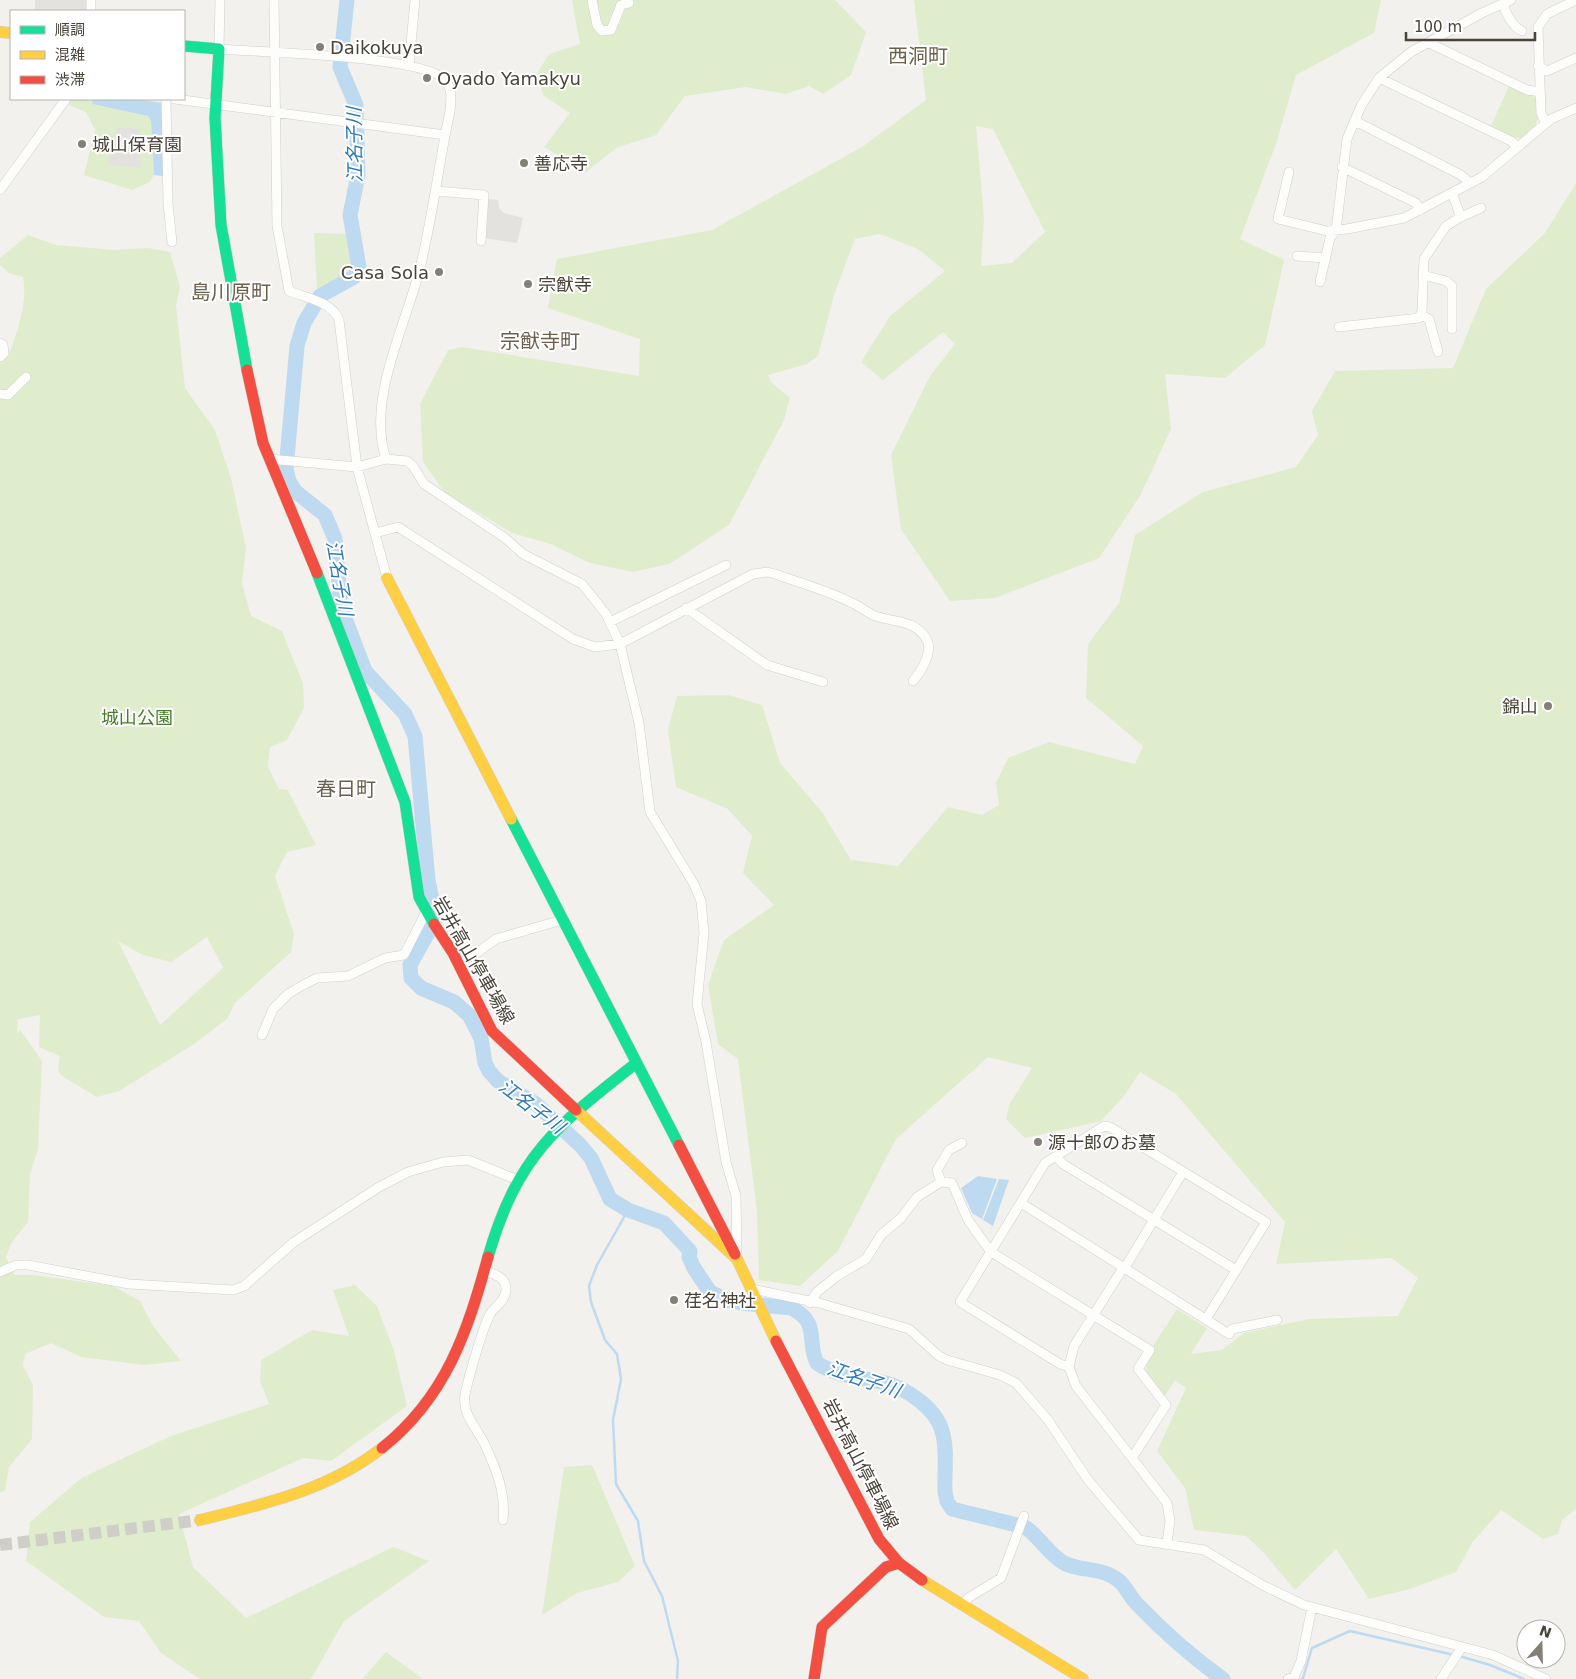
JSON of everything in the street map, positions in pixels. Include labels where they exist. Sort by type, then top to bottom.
[{"type":"main road","points":[[185,46],[219,49]]},
{"type":"main road","name":"岩井高山停車場線","points":[[219,49],[215,105],[216,171],[224,242],[251,392],[269,459],[340,628],[405,802],[416,889],[426,913],[438,928],[460,965],[492,1032],[737,1259],[762,1313],[878,1539],[899,1563],[963,1606],[1083,1679]]},
{"type":"main road","points":[[387,578],[635,1064],[737,1259]]},
{"type":"main road","points":[[200,1520],[288,1498],[316,1488],[354,1469],[390,1443],[422,1410],[455,1361],[463,1344],[485,1271],[495,1228],[528,1162],[551,1134],[576,1110],[635,1064]]},
{"type":"main road","points":[[814,1679],[816,1649],[822,1627],[886,1567],[899,1563]]},
{"type":"street","points":[[220,0],[219,49],[394,61],[432,71],[448,83],[451,92],[450,111],[436,192],[420,267],[387,373],[380,429],[386,459]]},
{"type":"street","points":[[274,0],[277,226],[290,291],[323,304],[337,313],[357,467],[387,578]]},
{"type":"street","points":[[408,65],[415,0]]},
{"type":"street","points":[[592,0],[597,25],[602,31],[611,30],[621,5],[629,3]]},
{"type":"street","points":[[1546,123],[1541,113],[1537,33],[1541,19],[1553,10],[1576,0]]},
{"type":"street","points":[[1507,2],[1504,10],[1517,29],[1522,31]]},
{"type":"street","points":[[1320,282],[1330,238],[1336,230],[1342,167],[1347,139],[1379,78],[1398,61],[1507,2]]},
{"type":"street","points":[[1430,43],[1527,90],[1540,92]]},
{"type":"street","points":[[1538,66],[1547,71],[1576,58]]},
{"type":"street","points":[[1379,78],[1511,141],[1518,147]]},
{"type":"street","points":[[0,190],[65,100]]},
{"type":"street","points":[[166,100],[168,204],[172,242]]},
{"type":"street","points":[[181,100],[445,136]]},
{"type":"street","points":[[1289,172],[1278,219],[1327,231],[1404,218],[1482,177],[1546,123],[1576,108]]},
{"type":"street","points":[[1355,121],[1461,175],[1470,183]]},
{"type":"street","points":[[1342,167],[1416,203],[1420,210]]},
{"type":"street","points":[[436,192],[484,195],[481,242]]},
{"type":"street","points":[[1452,193],[1460,218]]},
{"type":"street","points":[[1421,315],[1426,256],[1446,226],[1481,208]]},
{"type":"street","points":[[1297,256],[1326,258]]},
{"type":"street","points":[[1423,275],[1446,280],[1452,286],[1452,329]]},
{"type":"street","points":[[1339,327],[1419,318],[1421,315]]},
{"type":"street","points":[[1421,315],[1429,320],[1438,352]]},
{"type":"street","points":[[0,343],[3,345],[4,352],[0,357]]},
{"type":"street","points":[[0,394],[8,395],[26,377]]},
{"type":"street","points":[[269,459],[357,467],[386,459],[400,459],[411,463],[424,484],[505,538],[523,554],[582,584],[610,622],[620,644],[639,723],[650,812],[694,884],[701,901],[704,933],[697,1004],[706,1042],[726,1162],[736,1196],[737,1259]]},
{"type":"street","points":[[375,533],[398,527],[582,643],[600,647],[620,644],[753,574],[767,572],[775,574],[851,602],[878,616],[899,620],[920,631],[926,638],[929,646],[922,669],[913,681]]},
{"type":"street","points":[[610,622],[726,565]]},
{"type":"street","points":[[686,608],[767,665],[823,682]]},
{"type":"street","points":[[262,1035],[274,1009],[288,994],[303,985],[317,978],[348,976],[386,958],[404,955],[426,913]]},
{"type":"street","points":[[460,965],[496,939],[562,920]]},
{"type":"street","points":[[1069,1367],[1060,1364],[960,1302],[1045,1163],[1107,1126],[1266,1222],[1206,1319]]},
{"type":"street","points":[[941,1182],[937,1170],[949,1150],[962,1143]]},
{"type":"street","points":[[1056,1156],[1063,1164],[1236,1270]]},
{"type":"street","points":[[0,1272],[16,1265],[28,1265],[129,1284],[233,1290],[244,1286],[294,1242],[379,1187],[408,1172],[443,1162],[468,1160],[518,1180]]},
{"type":"street","points":[[1167,1543],[1170,1521],[1167,1503],[1076,1386],[1069,1367],[1074,1346],[1183,1172]]},
{"type":"street","points":[[810,1303],[816,1292],[837,1276],[866,1259],[881,1235],[900,1218],[913,1200],[941,1182],[952,1183],[968,1220],[991,1252],[1150,1350],[1138,1369],[1166,1405],[1132,1458]]},
{"type":"street","points":[[1021,1204],[1229,1334],[1232,1330],[1277,1320]]},
{"type":"street","points":[[485,1271],[499,1276],[506,1285],[506,1290],[502,1300],[488,1318],[466,1390],[464,1409],[483,1441],[497,1473],[503,1499],[503,1520]]},
{"type":"street","points":[[752,1292],[810,1303],[820,1303],[909,1329],[939,1356],[947,1360],[1000,1374],[1016,1384],[1048,1420],[1073,1461],[1133,1534],[1145,1542],[1167,1543],[1204,1550],[1264,1586],[1312,1607],[1458,1653],[1509,1661],[1546,1679]]},
{"type":"street","points":[[963,1606],[968,1598],[1001,1578],[1023,1517]]},
{"type":"street","points":[[1288,1679],[1294,1677],[1301,1661],[1312,1607]]},
{"type":"street","points":[[1441,1679],[1458,1653]]},
{"type":"green space","points":[[572,0],[835,0],[866,32],[851,75],[823,94],[809,86],[786,94],[746,87],[685,96],[656,135],[616,148],[586,172],[544,147],[570,113],[544,96],[536,75],[549,54],[580,44]]},
{"type":"green space","points":[[914,0],[1381,0],[1374,33],[1296,75],[1276,144],[1240,239],[1284,260],[1265,345],[1225,378],[1165,374],[1171,429],[1140,496],[1099,558],[995,598],[950,601],[901,529],[891,455],[930,376],[955,344],[943,332],[883,380],[861,362],[890,316],[945,271],[918,249],[880,234],[855,239],[834,295],[818,356],[807,364],[768,375],[771,382],[790,398],[784,420],[729,525],[669,564],[633,572],[590,563],[548,543],[512,533],[445,493],[423,462],[420,404],[448,350],[462,347],[639,376],[640,339],[548,308],[557,259],[712,230],[862,147],[926,100]],"holes":[[[976,126],[993,129],[1045,232],[1012,263],[981,266],[984,217]]]},
{"type":"green space","points":[[1509,86],[1534,97],[1539,108],[1537,121],[1530,133],[1519,138],[1508,136],[1491,126]]},
{"type":"green space","points":[[72,100],[93,100],[92,104],[148,116],[151,121],[154,175],[150,182],[132,190],[84,175],[95,130],[86,112],[67,104]]},
{"type":"green space","points":[[1576,183],[1576,1509],[1562,1520],[1558,1534],[1543,1539],[1501,1510],[1472,1543],[1456,1572],[1410,1589],[1369,1599],[1336,1549],[1295,1590],[1263,1552],[1246,1536],[1194,1530],[1185,1488],[1157,1451],[1186,1388],[1175,1380],[1165,1396],[1150,1378],[1146,1369],[1155,1348],[1153,1346],[1177,1309],[1207,1328],[1191,1354],[1222,1350],[1244,1333],[1309,1319],[1398,1316],[1418,1278],[1392,1258],[1276,1264],[1285,1222],[1176,1094],[1140,1072],[1125,1095],[1101,1121],[1025,1138],[1006,1119],[1009,1105],[1032,1068],[988,1057],[896,1139],[838,1251],[800,1286],[759,1280],[757,1211],[738,1059],[718,1044],[708,985],[724,940],[774,905],[743,873],[752,836],[728,809],[676,787],[668,730],[677,696],[728,695],[762,705],[780,763],[822,812],[851,860],[898,866],[948,807],[982,815],[999,805],[996,783],[1008,758],[1049,742],[1135,764],[1143,746],[1086,698],[1088,644],[1119,603],[1135,535],[1203,492],[1296,467],[1318,435],[1312,411],[1335,371],[1453,368],[1486,289],[1545,233]]},
{"type":"green space","points":[[314,233],[347,234],[352,257],[348,270],[343,275],[317,291]]},
{"type":"green space","name":"城山公園","points":[[28,235],[56,245],[114,250],[148,248],[170,252],[180,287],[176,305],[185,388],[215,430],[231,478],[246,548],[242,583],[251,616],[282,631],[303,684],[304,708],[287,740],[270,747],[268,767],[279,789],[288,790],[316,845],[287,852],[275,876],[294,934],[291,952],[235,1003],[227,1019],[194,1044],[119,1091],[97,1097],[62,1076],[58,1071],[60,1056],[39,1047],[40,1015],[18,1019],[17,1034],[20,1030],[42,1061],[38,1149],[30,1175],[28,1222],[12,1242],[6,1257],[15,1275],[34,1275],[113,1286],[140,1301],[153,1326],[181,1361],[144,1365],[81,1357],[51,1343],[25,1354],[23,1366],[33,1385],[32,1439],[9,1467],[5,1491],[0,1492],[0,351],[8,357],[21,318],[24,287],[23,277],[9,273],[0,265],[0,258]],"holes":[[[207,937],[223,968],[160,1025],[118,941],[143,955],[171,962]]]},
{"type":"green space","points":[[355,1285],[377,1306],[394,1351],[407,1406],[331,1461],[303,1458],[179,1514],[193,1567],[246,1618],[393,1547],[429,1561],[344,1621],[311,1679],[200,1679],[161,1653],[139,1621],[104,1617],[26,1561],[30,1522],[83,1477],[171,1436],[269,1404],[260,1381],[261,1360],[312,1330],[349,1336],[333,1290]]},
{"type":"green space","points":[[592,1465],[635,1566],[618,1582],[577,1593],[542,1615],[564,1467]]},
{"type":"green space","points":[[386,1652],[423,1679],[362,1679]]},
{"type":"shaded area","points":[[35,0],[87,0],[86,10],[35,10]]},
{"type":"shaded area","points":[[118,127],[140,129],[141,168],[108,165],[110,145]]},
{"type":"shaded area","points":[[488,199],[498,200],[499,208],[504,213],[523,218],[517,243],[484,238]]},
{"type":"water","points":[[93,100],[142,100],[163,103],[163,176],[154,175],[151,121],[148,116],[92,104]]},
{"type":"water","points":[[978,1176],[997,1179],[982,1219],[972,1213],[961,1188]]},
{"type":"water","points":[[999,1179],[1009,1180],[993,1226],[983,1220]]},
{"type":"waterway","name":"江名子川","points":[[347,0],[340,67],[356,105],[358,175],[350,215],[359,267],[354,277],[320,296],[304,323],[297,346],[286,469],[289,481],[295,491],[325,515],[335,539],[341,608],[365,671],[405,714],[415,736],[428,880],[435,914],[430,929],[410,965],[411,978],[421,988],[454,1002],[469,1015],[481,1038],[485,1063],[489,1071],[498,1081],[536,1104],[580,1145],[591,1158],[610,1199],[628,1210],[664,1223],[690,1251],[689,1257],[694,1268],[710,1292],[727,1300],[742,1303],[791,1308],[800,1314],[810,1326],[817,1363],[840,1373],[891,1385],[910,1394],[926,1407],[939,1422],[944,1438],[945,1492],[947,1501],[952,1509],[1025,1527],[1053,1555],[1064,1563],[1112,1576],[1121,1582],[1137,1604],[1167,1634],[1223,1679]]},
{"type":"waterway","points":[[628,1210],[597,1265],[589,1286],[591,1302],[605,1340],[617,1354],[621,1379],[613,1420],[616,1484],[638,1521],[644,1561],[662,1596],[678,1661],[677,1679]]},
{"type":"waterway","points":[[1301,1679],[1303,1678],[1312,1648],[1350,1631],[1454,1655]]},
{"type":"waterway","points":[[1459,1656],[1490,1665],[1524,1679]]},
{"type":"tunnel","points":[[0,1545],[200,1520]]},
{"type":"traffic: fast","points":[[185,46],[219,49],[215,118],[221,225],[247,370]]},
{"type":"traffic: fast","points":[[317,573],[405,802],[419,897],[434,924]]},
{"type":"traffic: fast","points":[[511,819],[679,1145]]},
{"type":"traffic: fast","points":[[488,1257],[499,1222],[526,1168],[561,1126],[635,1064]]},
{"type":"traffic: slow","points":[[0,32],[10,33]]},
{"type":"traffic: slow","points":[[387,578],[511,819]]},
{"type":"traffic: slow","points":[[576,1110],[737,1259],[776,1341]]},
{"type":"traffic: slow","points":[[200,1520],[272,1501],[318,1485],[340,1475],[382,1448]]},
{"type":"traffic: slow","points":[[922,1580],[1083,1679]]},
{"type":"traffic: jam","points":[[247,370],[263,443],[317,573]]},
{"type":"traffic: jam","points":[[434,924],[453,953],[492,1031],[576,1110]]},
{"type":"traffic: jam","points":[[679,1145],[735,1254]]},
{"type":"traffic: jam","points":[[382,1448],[423,1407],[451,1362],[472,1312],[488,1257]]},
{"type":"traffic: jam","points":[[776,1341],[879,1539],[899,1563],[922,1580]]},
{"type":"traffic: jam","points":[[814,1679],[822,1627],[886,1567],[899,1563]]},
{"type":"place","name":"Daikokuya","points":[[320,47]]},
{"type":"place","name":"Oyado Yamakyu","points":[[427,78]]},
{"type":"place","name":"城山保育園","points":[[82,144]]},
{"type":"place","name":"善応寺","points":[[524,163]]},
{"type":"place","name":"Casa Sola","points":[[439,272]]},
{"type":"place","name":"宗猷寺","points":[[528,284]]},
{"type":"place","name":"錦山","points":[[1548,706]]},
{"type":"place","name":"源十郎のお墓","points":[[1038,1142]]},
{"type":"place","name":"荏名神社","points":[[674,1300]]},
{"type":"district","name":"西洞町","points":[[918,56]]},
{"type":"district","name":"島川原町","points":[[231,292]]},
{"type":"district","name":"宗猷寺町","points":[[540,341]]},
{"type":"district","name":"春日町","points":[[346,789]]}]
